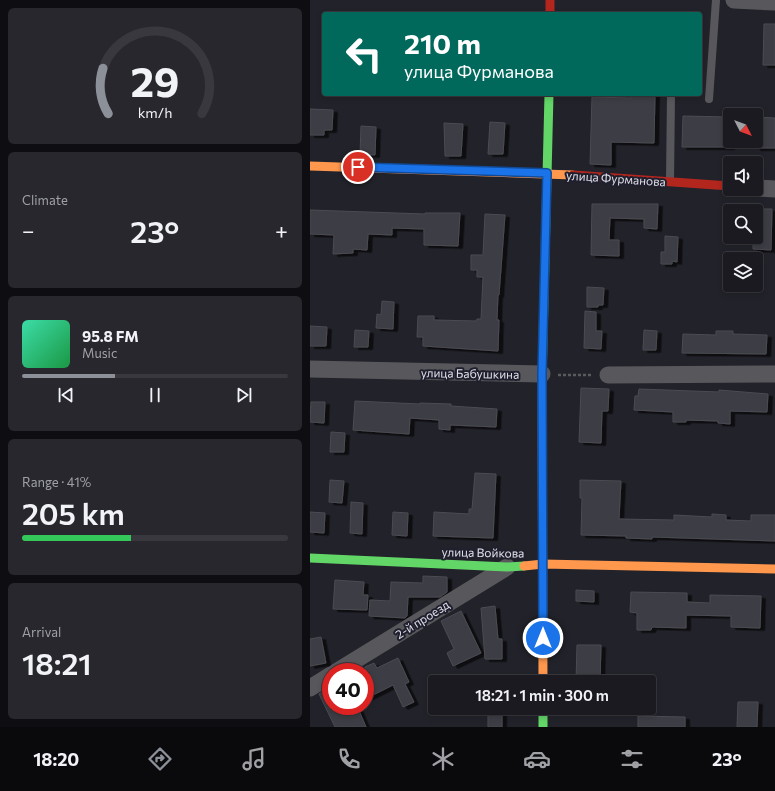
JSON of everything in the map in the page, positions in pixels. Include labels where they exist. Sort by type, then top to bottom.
[{"type":"street","points":[[550,0],[550,12]]},
{"type":"street","points":[[734,0],[775,2]]},
{"type":"street","points":[[543,675],[542,374],[548,96]]},
{"type":"street","name":"улица Фурманова","points":[[310,166],[547,173],[723,186]]},
{"type":"street","points":[[763,188],[775,189]]},
{"type":"street","name":"улица Бабушкина","points":[[310,369],[542,374]]},
{"type":"street","points":[[608,375],[775,374]]},
{"type":"street","name":"улица Войкова","points":[[310,558],[508,567],[543,564],[775,569]]},
{"type":"street","name":"2-й проезд","points":[[351,663],[508,567]]},
{"type":"street","points":[[310,688],[322,681]]},
{"type":"street","points":[[543,715],[543,727]]},
{"type":"lane","points":[[709,99],[716,0]]},
{"type":"lane","points":[[670,182],[671,96]]},
{"type":"path","points":[[542,374],[608,375]]},
{"type":"building","points":[[764,24],[775,24],[775,65],[763,65]]},
{"type":"building","points":[[631,96],[655,96],[654,143],[611,142],[611,165],[590,164],[592,97],[631,98]]},
{"type":"building","points":[[310,109],[333,110],[332,130],[324,130],[324,135],[310,135]]},
{"type":"building","points":[[683,116],[723,117],[723,147],[682,147]]},
{"type":"building","points":[[763,117],[775,118],[775,148],[763,148]]},
{"type":"building","points":[[490,122],[505,123],[503,154],[488,154]]},
{"type":"building","points":[[444,123],[463,124],[461,156],[445,156]]},
{"type":"building","points":[[361,126],[376,127],[375,155],[360,154]]},
{"type":"building","points":[[592,204],[658,204],[657,229],[644,228],[644,219],[610,218],[609,240],[619,240],[619,256],[591,255]]},
{"type":"building","points":[[763,209],[772,209],[771,250],[753,249],[753,244],[763,244]]},
{"type":"building","points":[[310,210],[425,214],[460,213],[458,246],[424,245],[424,229],[392,228],[392,235],[368,234],[367,250],[353,249],[353,253],[333,254],[334,235],[310,234]]},
{"type":"building","points":[[485,214],[505,215],[498,295],[498,351],[423,346],[423,337],[417,337],[418,316],[434,316],[434,320],[476,321],[477,319],[481,319],[483,277],[477,277],[477,270],[471,270],[471,255],[483,255]]},
{"type":"building","points":[[665,236],[678,237],[677,262],[672,261],[672,264],[661,264],[661,252],[665,252]]},
{"type":"building","points":[[587,287],[604,288],[603,305],[598,305],[598,307],[587,307]]},
{"type":"building","points":[[382,301],[394,302],[393,329],[376,328],[377,314],[381,315]]},
{"type":"building","points":[[585,311],[596,312],[596,331],[602,331],[601,349],[584,348]]},
{"type":"building","points":[[310,326],[327,327],[326,346],[310,346]]},
{"type":"building","points":[[355,330],[369,331],[368,347],[354,347]]},
{"type":"building","points":[[644,330],[657,331],[656,350],[643,350]]},
{"type":"building","points":[[716,331],[733,331],[733,334],[767,335],[766,354],[682,353],[683,334],[716,335]]},
{"type":"building","points":[[581,388],[609,389],[608,411],[602,411],[601,443],[579,442]]},
{"type":"building","points":[[639,389],[719,392],[719,390],[768,394],[767,412],[730,411],[730,424],[718,423],[718,421],[686,420],[686,422],[673,422],[673,412],[634,410],[635,396],[638,396]]},
{"type":"building","points":[[355,401],[451,404],[451,406],[497,409],[496,427],[450,425],[450,430],[439,429],[439,420],[410,418],[409,434],[353,430]]},
{"type":"building","points":[[311,402],[325,402],[324,423],[310,422]]},
{"type":"building","points":[[331,432],[345,433],[344,452],[330,452]]},
{"type":"building","points":[[475,473],[496,474],[493,538],[433,536],[434,512],[469,514],[469,509],[472,509]]},
{"type":"building","points":[[330,480],[344,481],[342,503],[329,502]]},
{"type":"building","points":[[580,480],[621,481],[619,519],[674,520],[674,515],[712,517],[712,514],[726,515],[726,520],[751,521],[751,515],[775,515],[775,541],[652,537],[652,539],[626,538],[626,536],[581,535],[582,498],[580,498]]},
{"type":"building","points":[[351,502],[363,503],[362,534],[350,533]]},
{"type":"building","points":[[310,512],[325,513],[324,533],[310,532]]},
{"type":"building","points":[[393,512],[408,513],[407,536],[392,535]]},
{"type":"building","points":[[423,576],[447,577],[447,592],[440,597],[408,597],[407,616],[405,618],[369,616],[370,600],[390,601],[391,582],[423,583]]},
{"type":"building","points":[[335,580],[364,582],[363,595],[368,595],[367,610],[333,609]]},
{"type":"building","points":[[576,590],[594,591],[594,602],[576,601]]},
{"type":"building","points":[[631,592],[687,593],[687,602],[710,603],[710,595],[761,596],[760,628],[731,627],[731,616],[686,615],[686,628],[652,627],[651,630],[637,630],[637,613],[630,612]]},
{"type":"building","points":[[495,606],[498,639],[502,639],[502,659],[485,659],[481,608]]},
{"type":"building","points":[[461,611],[481,653],[453,666],[447,653],[454,649],[441,621]]},
{"type":"building","points":[[321,637],[326,663],[310,666],[310,639]]},
{"type":"building","points":[[577,645],[601,645],[600,675],[576,675]]},
{"type":"building","points":[[398,658],[409,682],[405,684],[414,702],[403,707],[393,685],[374,694],[374,663],[377,668]]},
{"type":"building","points":[[322,692],[322,700],[319,694]]},
{"type":"building","points":[[738,702],[758,702],[757,727],[737,727]]},
{"type":"building","points":[[329,715],[361,715],[366,727],[335,727]]},
{"type":"building","points":[[488,715],[502,715],[502,727],[488,727]]},
{"type":"building","points":[[638,716],[685,717],[685,727],[638,727]]},
{"type":"traffic: fast","points":[[542,382],[549,96]]},
{"type":"traffic: fast","points":[[310,558],[507,567],[524,566]]},
{"type":"traffic: fast","points":[[543,715],[543,727]]},
{"type":"traffic: slow","points":[[310,166],[573,175]]},
{"type":"traffic: slow","points":[[542,382],[543,675]]},
{"type":"traffic: slow","points":[[524,566],[543,564],[775,569]]},
{"type":"traffic: jam","points":[[550,0],[550,12]]},
{"type":"traffic: jam","points":[[573,175],[723,186]]},
{"type":"route","points":[[358,167],[547,173],[542,374],[543,638]]}]
